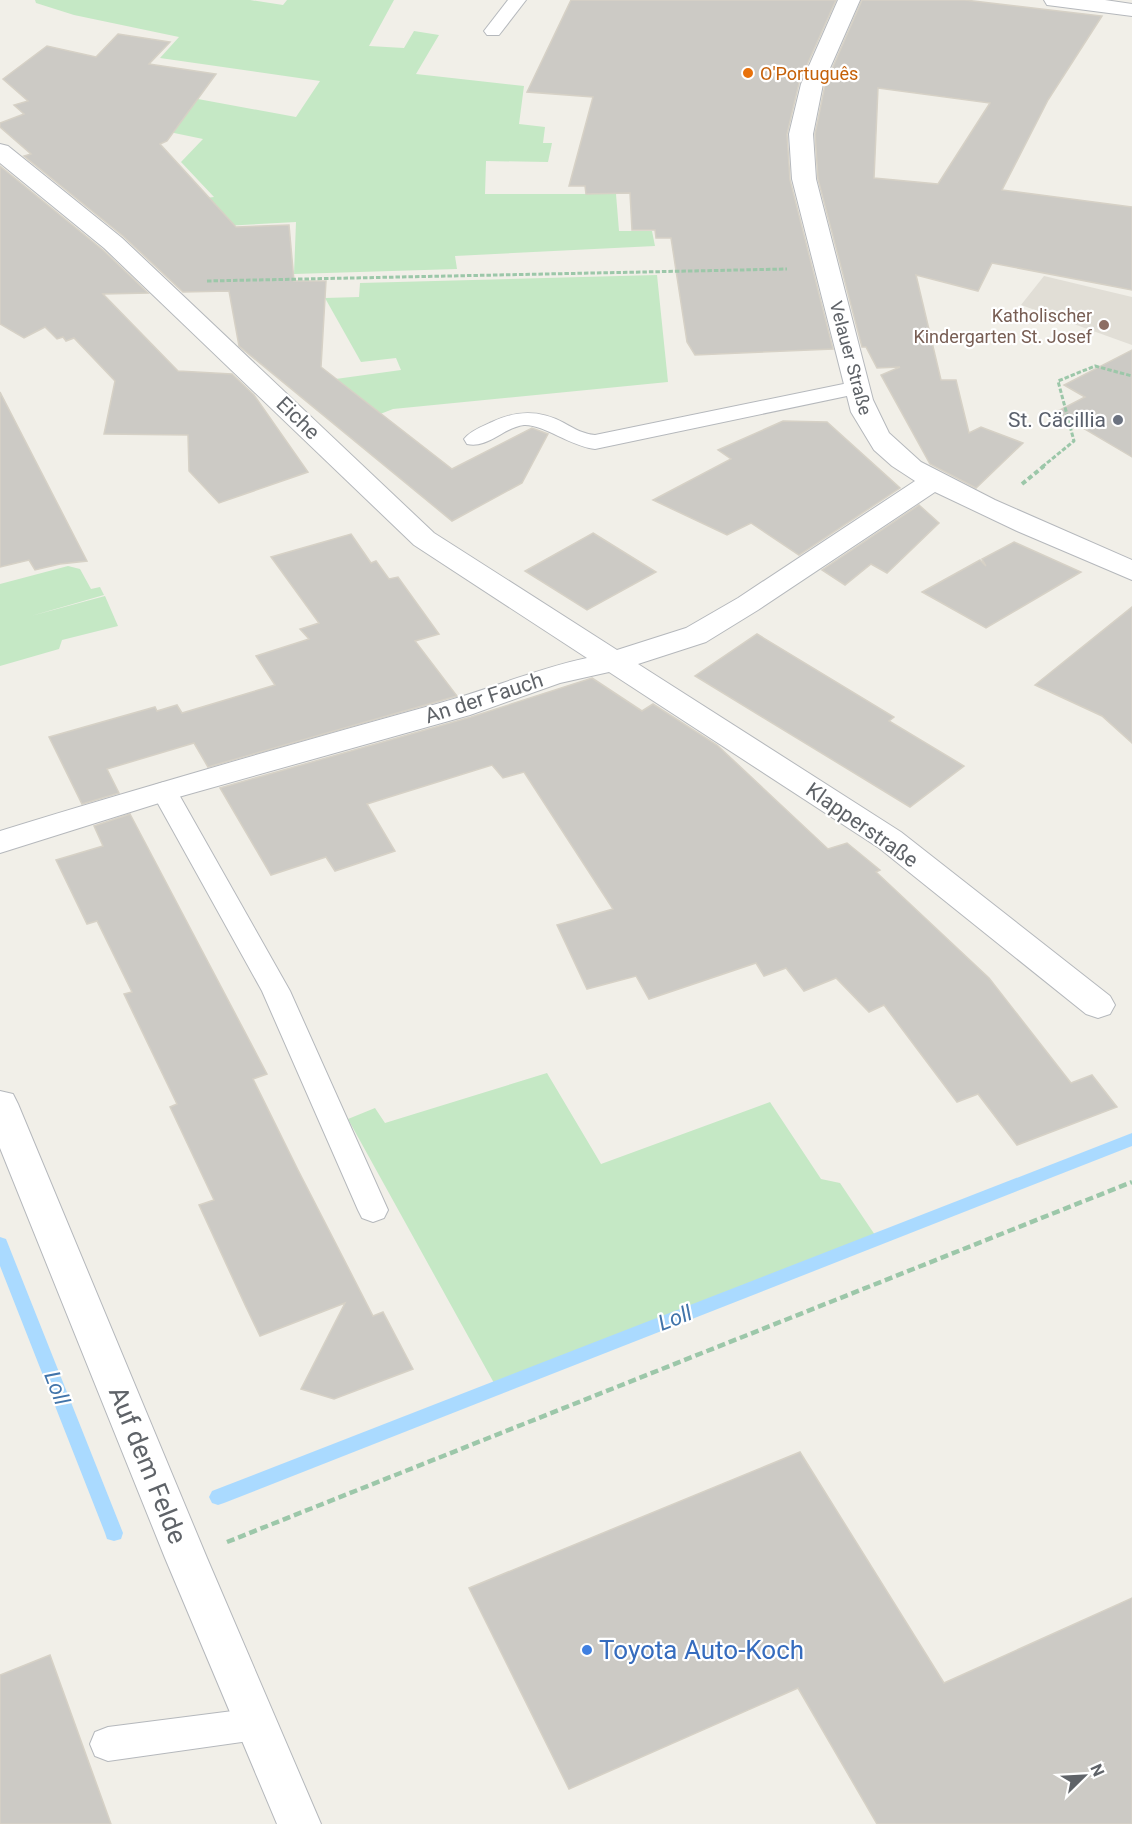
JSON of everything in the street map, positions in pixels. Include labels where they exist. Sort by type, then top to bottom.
[{"type":"street","name":"Velauer Straße","points":[[849,0],[812,84],[801,134],[804,179],[867,421],[884,445],[907,464],[934,481],[991,509],[1132,571]]},
{"type":"street","points":[[1055,0],[1132,10]]},
{"type":"street","name":"Eiche","points":[[0,150],[113,243],[424,539],[615,660]]},
{"type":"street","name":"An der Fauch","points":[[0,842],[164,791],[459,708],[553,675],[615,660],[696,635],[748,604],[934,481]]},
{"type":"street","name":"Klapperstraße","points":[[615,660],[890,840],[1098,1005]]},
{"type":"street","name":"Auf dem Felde","points":[[0,1104],[186,1558],[299,1824]]},
{"type":"lane","points":[[493,31],[517,0]]},
{"type":"lane","points":[[475,439],[513,421],[534,418],[582,442],[595,442],[858,387]]},
{"type":"lane","points":[[164,791],[276,991],[373,1210]]},
{"type":"lane","points":[[108,1744],[256,1724]]},
{"type":"path","points":[[155,282],[826,268]]},
{"type":"path","points":[[991,509],[1074,441],[1058,381],[1095,366],[1132,376]]},
{"type":"path","points":[[186,1558],[1132,1182]]},
{"type":"shaded area","name":"Katholischer Kindergarten St. Josef","points":[[1044,276],[1132,297],[1132,345],[1021,305]]},
{"type":"green space","points":[[35,0],[250,0],[283,5],[287,0],[394,0],[369,46],[404,48],[414,31],[439,35],[416,74],[524,86],[519,124],[545,127],[543,143],[552,143],[548,162],[486,161],[485,194],[616,194],[619,231],[652,231],[655,246],[455,256],[457,269],[294,274],[296,222],[205,227],[181,201],[214,197],[181,162],[203,139],[126,123],[133,87],[296,117],[320,81],[160,58],[179,37],[74,15],[36,3]]},
{"type":"green space","points":[[657,275],[668,382],[393,409],[342,429],[292,385],[401,370],[396,358],[361,362],[325,298],[359,297],[360,283]]},
{"type":"green space","points":[[68,566],[80,569],[91,589],[100,587],[104,595],[31,616],[105,596],[118,626],[62,640],[59,649],[0,666],[0,584]]},
{"type":"green space","points":[[547,1073],[601,1164],[770,1102],[821,1179],[840,1183],[875,1235],[494,1383],[348,1119],[375,1108],[385,1123]]},
{"type":"building","points":[[571,0],[836,0],[799,83],[787,134],[790,180],[833,349],[695,355],[687,342],[671,238],[656,238],[655,230],[632,230],[630,193],[586,194],[585,186],[569,186],[593,97],[527,92]]},
{"type":"building","points":[[862,0],[965,0],[1102,16],[1048,100],[1002,190],[1132,207],[1132,290],[992,263],[978,291],[916,275],[941,380],[956,380],[969,433],[981,427],[1023,443],[976,488],[930,464],[881,375],[900,367],[877,368],[866,347],[862,347],[818,179],[815,134],[825,85]],"holes":[[[878,88],[990,103],[938,184],[874,178]]]},
{"type":"building","points":[[118,34],[170,42],[149,64],[216,74],[167,141],[160,144],[236,227],[289,225],[294,281],[326,281],[321,367],[452,469],[532,428],[548,434],[522,483],[452,521],[239,346],[229,291],[183,292],[123,236],[24,156],[31,154],[0,127],[0,123],[24,114],[14,105],[28,101],[3,79],[47,46],[96,57]]},
{"type":"building","points":[[0,166],[103,250],[148,293],[103,294],[178,371],[232,374],[254,395],[308,472],[219,503],[189,471],[188,435],[104,434],[115,381],[74,338],[66,341],[63,337],[57,339],[45,327],[24,338],[0,324]]},
{"type":"building","points":[[1132,350],[1132,457],[1056,412],[1085,397],[1064,385]]},
{"type":"building","points":[[0,392],[87,561],[35,570],[29,560],[0,567]]},
{"type":"building","points":[[783,421],[827,422],[900,488],[799,555],[751,523],[727,535],[653,500],[731,459],[718,450]]},
{"type":"building","points":[[919,505],[939,523],[887,573],[871,564],[845,585],[822,570]]},
{"type":"building","points":[[593,533],[656,572],[587,610],[525,571]]},
{"type":"building","points":[[351,534],[371,563],[376,561],[389,579],[398,577],[439,634],[415,641],[457,696],[208,767],[194,743],[107,769],[119,793],[82,804],[49,737],[155,707],[157,711],[177,705],[182,713],[275,685],[256,656],[309,639],[300,629],[319,623],[271,557]]},
{"type":"building","points":[[1014,542],[1081,572],[986,628],[922,592],[980,560],[986,566],[982,559]]},
{"type":"building","points":[[1132,607],[1132,743],[1102,716],[1035,685]]},
{"type":"building","points":[[757,634],[894,717],[889,721],[964,766],[910,807],[695,676]]},
{"type":"building","points":[[592,678],[642,711],[653,704],[717,745],[828,849],[847,843],[880,870],[876,872],[989,978],[1071,1083],[1092,1075],[1117,1107],[1017,1145],[978,1094],[957,1102],[884,1005],[869,1012],[836,978],[804,991],[786,968],[764,976],[756,963],[649,999],[636,976],[587,989],[557,925],[613,909],[524,772],[503,778],[492,765],[367,804],[395,851],[335,871],[326,857],[271,875],[220,788],[471,717]]},
{"type":"building","points":[[130,814],[267,1074],[253,1079],[298,1170],[373,1316],[383,1312],[413,1369],[334,1399],[301,1389],[345,1303],[260,1336],[199,1205],[214,1200],[170,1107],[177,1104],[124,994],[132,992],[97,921],[87,924],[56,860],[103,846],[94,826]]},
{"type":"building","points":[[800,1452],[944,1683],[1132,1598],[1132,1824],[877,1824],[798,1688],[569,1789],[469,1588]]},
{"type":"building","points":[[50,1655],[111,1824],[0,1824],[0,1675]]},
{"type":"waterway","name":"Loll","points":[[218,1497],[1132,1139]]},
{"type":"waterway","name":"Loll","points":[[0,1244],[114,1533]]},
{"type":"place","name":"O'Português","points":[[748,73]]},
{"type":"place","name":"Katholischer Kindergarten St. Josef","points":[[1104,325]]},
{"type":"place","name":"St. Cäcillia","points":[[1118,420]]},
{"type":"place","name":"Toyota Auto-Koch","points":[[587,1650]]}]
